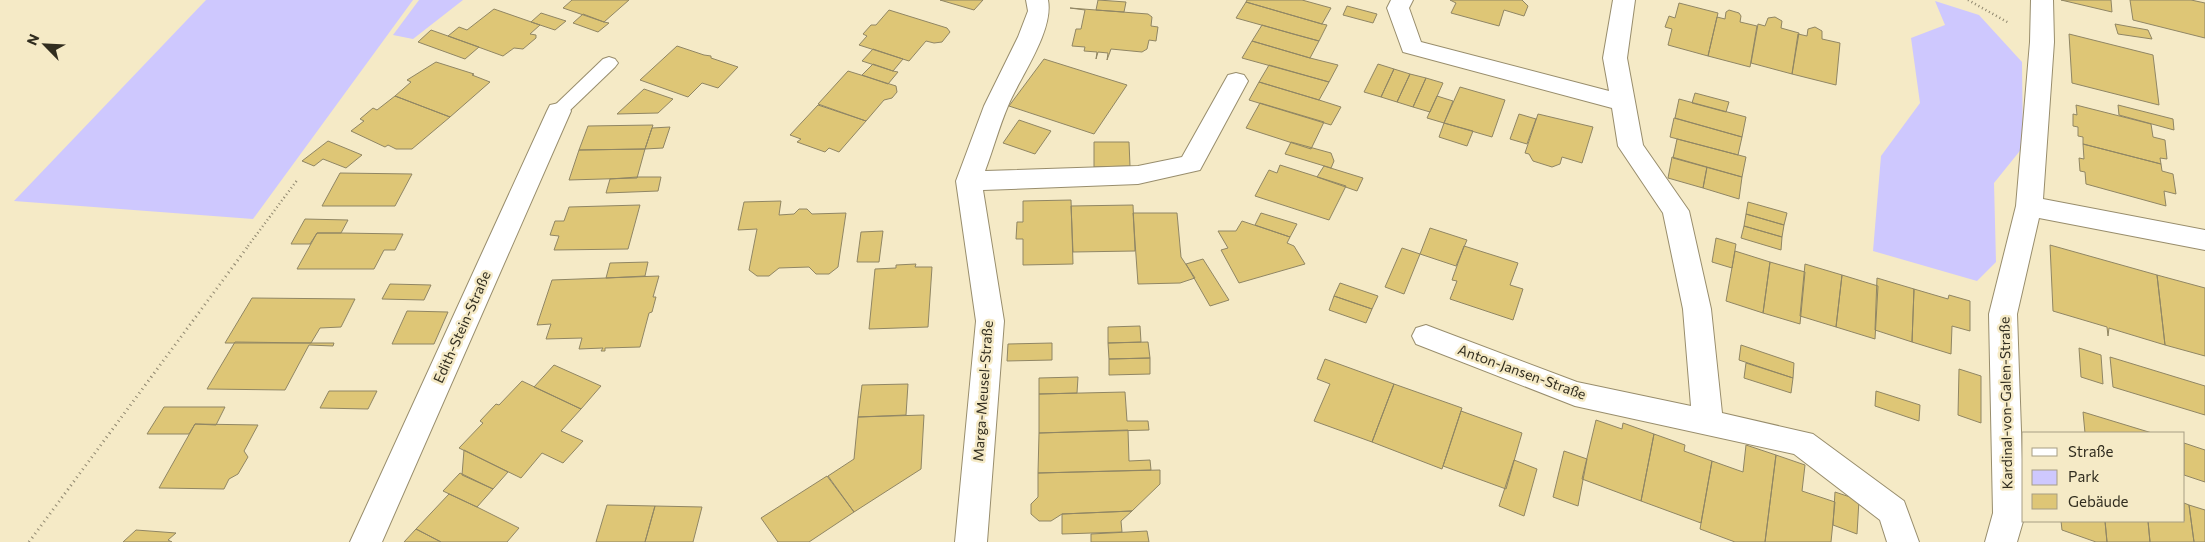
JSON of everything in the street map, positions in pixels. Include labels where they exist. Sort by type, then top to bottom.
[{"type":"street","name":"Marga-Meusel-Straße","points":[[971,542],[990,322],[969,181],[996,106],[1030,38],[1039,11],[1037,0]]},
{"type":"street","points":[[1402,0],[1398,8],[1411,47],[1623,103]]},
{"type":"street","points":[[1624,0],[1615,58],[1631,146],[1676,211],[1697,309],[1708,424]]},
{"type":"street","name":"Kardinal-von-Galen-Straße","points":[[2001,542],[2009,513],[2003,314],[2029,206],[2042,42],[2042,0]]},
{"type":"street","points":[[969,181],[1138,175],[1191,164],[1236,81]]},
{"type":"street","name":"Edith-Stein-Straße","points":[[366,542],[559,111]]},
{"type":"street","points":[[2029,206],[2205,240]]},
{"type":"street","name":"Anton-Jansen-Straße","points":[[1426,336],[1575,394],[1802,443],[1893,511],[1903,542]]},
{"type":"lane","points":[[559,111],[609,63]]},
{"type":"path","points":[[1968,0],[2042,42]]},
{"type":"path","points":[[29,542],[298,179]]},
{"type":"green space","points":[[206,0],[413,0],[253,219],[14,201]]},
{"type":"green space","points":[[419,0],[463,0],[413,39],[393,35]]},
{"type":"green space","points":[[1935,1],[1979,15],[2022,62],[2023,147],[1994,183],[1996,262],[1977,281],[1873,251],[1881,156],[1920,103],[1911,38],[1945,25]]},
{"type":"building","points":[[572,0],[629,0],[604,22],[563,8]]},
{"type":"building","points":[[940,0],[983,0],[974,10]]},
{"type":"building","points":[[1098,0],[1126,2],[1124,12],[1096,10]]},
{"type":"building","points":[[1247,0],[1302,0],[1331,8],[1322,24],[1246,2]]},
{"type":"building","points":[[1450,0],[1522,0],[1528,6],[1524,16],[1504,10],[1499,26],[1451,13],[1456,3]]},
{"type":"building","points":[[2061,0],[2111,0],[2112,12]]},
{"type":"building","points":[[2130,0],[2191,0],[2205,3],[2205,38],[2133,20]]},
{"type":"building","points":[[1246,2],[1327,25],[1319,41],[1236,18]]},
{"type":"building","points":[[1679,3],[1718,13],[1708,56],[1668,45],[1672,29],[1665,27],[1669,16],[1675,18]]},
{"type":"building","points":[[1347,6],[1377,14],[1373,23],[1343,15]]},
{"type":"building","points":[[1070,8],[1148,14],[1152,17],[1151,26],[1158,27],[1156,41],[1149,40],[1147,49],[1142,52],[1111,49],[1107,60],[1108,53],[1098,52],[1096,59],[1097,52],[1084,51],[1085,47],[1072,46],[1076,29],[1081,29],[1085,10]]},
{"type":"building","points":[[494,9],[540,25],[530,34],[536,35],[536,38],[523,49],[514,48],[503,56],[448,36],[459,27],[467,30]]},
{"type":"building","points":[[889,10],[947,28],[950,32],[942,42],[926,41],[909,61],[859,45],[867,36],[863,34],[871,25],[876,25]]},
{"type":"building","points":[[1729,10],[1739,13],[1741,16],[1740,22],[1757,26],[1750,67],[1708,56],[1717,17],[1725,19],[1726,12]]},
{"type":"building","points":[[541,13],[566,21],[555,30],[531,22]]},
{"type":"building","points":[[583,14],[609,23],[598,32],[573,23]]},
{"type":"building","points":[[1775,17],[1782,21],[1781,28],[1799,33],[1792,74],[1751,63],[1758,24],[1765,26],[1768,18]]},
{"type":"building","points":[[2115,24],[2148,30],[2152,39],[2118,34]]},
{"type":"building","points":[[1262,25],[1319,41],[1310,58],[1252,41]]},
{"type":"building","points":[[1815,27],[1822,31],[1822,39],[1840,43],[1836,85],[1792,74],[1798,34],[1807,36],[1808,29]]},
{"type":"building","points":[[431,30],[479,47],[465,59],[418,42]]},
{"type":"building","points":[[2069,34],[2153,55],[2159,105],[2072,83]]},
{"type":"building","points":[[1252,41],[1338,65],[1329,82],[1242,58]]},
{"type":"building","points":[[677,46],[711,56],[711,58],[738,67],[718,88],[702,83],[688,97],[640,80]]},
{"type":"building","points":[[873,49],[903,59],[893,71],[862,61]]},
{"type":"building","points":[[1044,59],[1127,85],[1094,134],[1009,106]]},
{"type":"building","points":[[436,62],[474,74],[472,75],[490,82],[450,117],[395,96],[411,82],[407,80]]},
{"type":"building","points":[[873,64],[898,72],[888,84],[862,75]]},
{"type":"building","points":[[1378,64],[1394,69],[1381,97],[1364,92]]},
{"type":"building","points":[[1269,65],[1329,82],[1319,100],[1259,82]]},
{"type":"building","points":[[1394,69],[1410,74],[1397,102],[1381,97]]},
{"type":"building","points":[[848,71],[896,86],[897,92],[892,98],[884,100],[866,121],[818,104]]},
{"type":"building","points":[[1410,74],[1426,78],[1413,107],[1397,102]]},
{"type":"building","points":[[1426,78],[1443,83],[1430,112],[1413,107]]},
{"type":"building","points":[[1259,82],[1341,107],[1331,125],[1249,100]]},
{"type":"building","points":[[1460,87],[1505,100],[1492,137],[1444,123]]},
{"type":"building","points":[[644,89],[673,99],[658,113],[617,114]]},
{"type":"building","points":[[1695,93],[1729,102],[1726,112],[1692,103]]},
{"type":"building","points":[[395,96],[450,117],[412,149],[396,149],[388,145],[385,147],[351,131],[364,121],[360,119],[373,108],[377,110]]},
{"type":"building","points":[[1437,96],[1453,101],[1444,123],[1427,118]]},
{"type":"building","points":[[1679,99],[1746,117],[1742,137],[1675,118]]},
{"type":"building","points":[[1260,103],[1324,122],[1311,149],[1246,128]]},
{"type":"building","points":[[818,105],[866,121],[839,152],[829,148],[825,152],[797,142],[801,139],[790,135]]},
{"type":"building","points":[[2076,105],[2151,124],[2153,137],[2165,140],[2167,159],[2160,158],[2161,164],[2083,144],[2083,137],[2078,136],[2078,127],[2073,126],[2073,114],[2077,115]]},
{"type":"building","points":[[2118,105],[2173,119],[2174,130],[2119,115]]},
{"type":"building","points":[[1519,114],[1536,119],[1527,144],[1510,139]]},
{"type":"building","points":[[1538,114],[1593,127],[1582,163],[1562,157],[1560,164],[1552,167],[1533,161],[1529,154],[1525,153]]},
{"type":"building","points":[[1674,118],[1742,137],[1738,155],[1670,137]]},
{"type":"building","points":[[1019,120],[1051,131],[1035,154],[1003,143]]},
{"type":"building","points":[[1444,123],[1473,131],[1467,146],[1439,137]]},
{"type":"building","points":[[653,125],[645,149],[579,150],[588,126]]},
{"type":"building","points":[[670,127],[663,148],[645,149],[652,128]]},
{"type":"building","points":[[1677,139],[1746,157],[1742,177],[1673,158]]},
{"type":"building","points":[[328,141],[362,155],[346,168],[323,159],[314,166],[302,161]]},
{"type":"building","points":[[1094,142],[1129,142],[1130,166],[1094,167]]},
{"type":"building","points":[[1291,142],[1331,153],[1334,161],[1331,168],[1285,154]]},
{"type":"building","points":[[2083,144],[2161,164],[2162,171],[2173,174],[2176,194],[2164,191],[2166,206],[2086,184],[2085,172],[2080,171],[2079,158],[2084,159]]},
{"type":"building","points":[[645,149],[637,178],[569,180],[579,150]]},
{"type":"building","points":[[1672,157],[1707,167],[1703,188],[1668,178]]},
{"type":"building","points":[[1280,165],[1346,186],[1329,220],[1255,196],[1269,170],[1277,173]]},
{"type":"building","points":[[1324,166],[1363,178],[1357,191],[1317,177]]},
{"type":"building","points":[[1707,167],[1742,177],[1739,199],[1703,188]]},
{"type":"building","points":[[340,173],[412,174],[395,206],[322,206]]},
{"type":"building","points":[[661,177],[658,191],[606,193],[610,179]]},
{"type":"building","points":[[1071,200],[1073,264],[1023,265],[1023,239],[1016,239],[1017,222],[1023,222],[1023,201]]},
{"type":"building","points":[[781,201],[779,215],[794,214],[799,209],[807,209],[812,214],[846,213],[838,267],[829,274],[816,274],[809,267],[779,268],[769,276],[757,276],[749,270],[757,229],[738,230],[744,202]]},
{"type":"building","points":[[1748,202],[1787,213],[1784,225],[1746,214]]},
{"type":"building","points":[[640,205],[628,249],[554,250],[559,236],[550,235],[555,221],[564,221],[569,207]]},
{"type":"building","points":[[1133,205],[1135,251],[1073,252],[1071,206]]},
{"type":"building","points":[[1133,213],[1177,213],[1181,257],[1195,278],[1180,283],[1138,284]]},
{"type":"building","points":[[1261,213],[1297,224],[1290,237],[1255,225]]},
{"type":"building","points":[[1746,214],[1784,225],[1782,237],[1744,226]]},
{"type":"building","points":[[305,219],[348,220],[341,233],[317,233],[310,244],[291,244]]},
{"type":"building","points":[[1242,221],[1290,237],[1287,243],[1294,246],[1305,264],[1239,283],[1221,250],[1228,248],[1218,231],[1236,231]]},
{"type":"building","points":[[1744,226],[1782,237],[1781,250],[1741,238]]},
{"type":"building","points":[[1430,228],[1467,240],[1456,266],[1420,254]]},
{"type":"building","points":[[883,231],[879,262],[857,262],[861,232]]},
{"type":"building","points":[[317,233],[403,234],[395,250],[384,250],[374,269],[297,269]]},
{"type":"building","points":[[1716,238],[1736,244],[1732,268],[1712,262]]},
{"type":"building","points":[[2050,245],[2157,275],[2165,345],[2109,328],[2108,336],[2107,327],[2053,311]]},
{"type":"building","points":[[1464,246],[1518,263],[1510,285],[1523,289],[1513,320],[1450,299],[1457,281],[1452,280]]},
{"type":"building","points":[[1402,248],[1420,254],[1404,294],[1385,287]]},
{"type":"building","points":[[1735,251],[1770,262],[1763,313],[1726,301]]},
{"type":"building","points":[[1203,259],[1229,300],[1210,306],[1186,264]]},
{"type":"building","points":[[648,262],[645,276],[606,278],[610,263]]},
{"type":"building","points":[[1770,262],[1805,272],[1800,324],[1763,313]]},
{"type":"building","points":[[916,264],[915,267],[932,267],[928,327],[869,329],[875,269],[896,268],[896,265]]},
{"type":"building","points":[[1805,264],[1842,275],[1836,327],[1800,316]]},
{"type":"building","points":[[1842,275],[1878,286],[1875,339],[1836,327]]},
{"type":"building","points":[[2157,275],[2205,288],[2205,356],[2165,345]]},
{"type":"building","points":[[659,276],[653,297],[656,297],[652,312],[649,313],[640,347],[605,348],[605,351],[601,351],[603,348],[579,349],[582,338],[546,339],[551,324],[537,325],[552,280]]},
{"type":"building","points":[[1877,278],[1914,289],[1912,342],[1875,330]]},
{"type":"building","points":[[1340,283],[1378,296],[1372,309],[1334,296]]},
{"type":"building","points":[[390,284],[431,285],[424,300],[382,299]]},
{"type":"building","points":[[1914,289],[1948,299],[1949,295],[1970,301],[1970,331],[1952,326],[1951,354],[1912,342]]},
{"type":"building","points":[[1334,296],[1372,309],[1366,323],[1329,310]]},
{"type":"building","points":[[252,298],[355,299],[341,327],[320,328],[311,343],[225,343]]},
{"type":"building","points":[[407,311],[448,312],[434,344],[392,344]]},
{"type":"building","points":[[1140,326],[1141,342],[1108,343],[1108,327]]},
{"type":"building","points":[[235,342],[334,343],[333,346],[309,345],[285,390],[207,389]]},
{"type":"building","points":[[1148,342],[1150,358],[1109,359],[1108,343]]},
{"type":"building","points":[[1052,343],[1052,360],[1007,361],[1008,344]]},
{"type":"building","points":[[1741,345],[1794,363],[1793,378],[1739,360]]},
{"type":"building","points":[[2079,348],[2101,355],[2103,384],[2081,377]]},
{"type":"building","points":[[2110,357],[2205,386],[2205,415],[2113,387]]},
{"type":"building","points":[[1150,358],[1150,374],[1109,375],[1109,359]]},
{"type":"building","points":[[1325,359],[1394,384],[1372,442],[1314,421],[1330,384],[1317,379]]},
{"type":"building","points":[[1746,363],[1793,378],[1791,393],[1744,378]]},
{"type":"building","points":[[554,365],[601,386],[581,409],[534,387]]},
{"type":"building","points":[[1959,369],[1981,376],[1981,423],[1958,415]]},
{"type":"building","points":[[1078,377],[1077,393],[1039,394],[1039,378]]},
{"type":"building","points":[[522,381],[581,409],[561,431],[583,441],[563,463],[542,453],[521,478],[459,448],[483,423],[480,421],[496,404],[499,405]]},
{"type":"building","points":[[908,384],[906,415],[858,417],[862,385]]},
{"type":"building","points":[[1394,384],[1462,408],[1442,469],[1372,442]]},
{"type":"building","points":[[329,391],[377,391],[368,409],[320,408]]},
{"type":"building","points":[[1876,391],[1920,405],[1919,421],[1875,406]]},
{"type":"building","points":[[1125,392],[1127,421],[1148,421],[1149,430],[1039,433],[1039,394]]},
{"type":"building","points":[[164,407],[225,407],[216,425],[195,424],[189,434],[147,434]]},
{"type":"building","points":[[1461,411],[1522,433],[1506,489],[1443,466]]},
{"type":"building","points":[[2083,412],[2149,432],[2085,432]]},
{"type":"building","points":[[924,415],[921,469],[854,512],[828,476],[854,459],[858,417]]},
{"type":"building","points":[[1596,420],[1622,429],[1623,423],[1654,434],[1641,501],[1582,479]]},
{"type":"building","points":[[195,424],[258,425],[244,451],[248,457],[238,474],[229,479],[224,489],[159,488]]},
{"type":"building","points":[[1128,430],[1129,461],[1150,460],[1151,470],[1038,473],[1039,433]]},
{"type":"building","points":[[1654,434],[1685,445],[1684,451],[1712,461],[1701,523],[1641,501]]},
{"type":"building","points":[[2185,443],[2205,450],[2205,482],[2185,475]]},
{"type":"building","points":[[1746,445],[1776,455],[1765,542],[1735,542],[1700,529],[1712,461],[1743,472]]},
{"type":"building","points":[[464,450],[508,472],[493,489],[462,475]]},
{"type":"building","points":[[1564,451],[1587,459],[1578,506],[1553,497]]},
{"type":"building","points":[[1776,455],[1805,465],[1802,491],[1835,502],[1831,542],[1765,542]]},
{"type":"building","points":[[1514,460],[1537,469],[1524,516],[1499,506]]},
{"type":"building","points":[[1160,470],[1160,484],[1132,511],[1062,514],[1051,521],[1039,521],[1031,514],[1031,504],[1038,497],[1038,473]]},
{"type":"building","points":[[460,473],[493,489],[477,507],[443,491]]},
{"type":"building","points":[[827,476],[854,512],[809,542],[778,542],[761,518]]},
{"type":"building","points":[[1835,492],[1859,500],[1857,534],[1833,525]]},
{"type":"building","points":[[449,494],[519,528],[507,542],[441,542],[416,529]]},
{"type":"building","points":[[2185,503],[2189,505],[2194,542],[2150,542],[2148,522],[2185,522]]},
{"type":"building","points":[[607,505],[655,506],[645,542],[596,542]]},
{"type":"building","points":[[2189,505],[2205,510],[2205,542],[2194,542]]},
{"type":"building","points":[[655,506],[702,507],[693,542],[645,542]]},
{"type":"building","points":[[1132,511],[1121,521],[1122,532],[1062,534],[1062,514]]},
{"type":"building","points":[[2061,522],[2105,522],[2107,542],[2096,542],[2062,530]]},
{"type":"building","points":[[2105,522],[2148,522],[2150,542],[2107,542]]},
{"type":"building","points":[[416,529],[441,542],[404,542]]},
{"type":"building","points":[[136,530],[176,533],[168,540],[172,542],[123,542]]},
{"type":"building","points":[[1147,531],[1149,542],[1091,542],[1091,534]]}]
